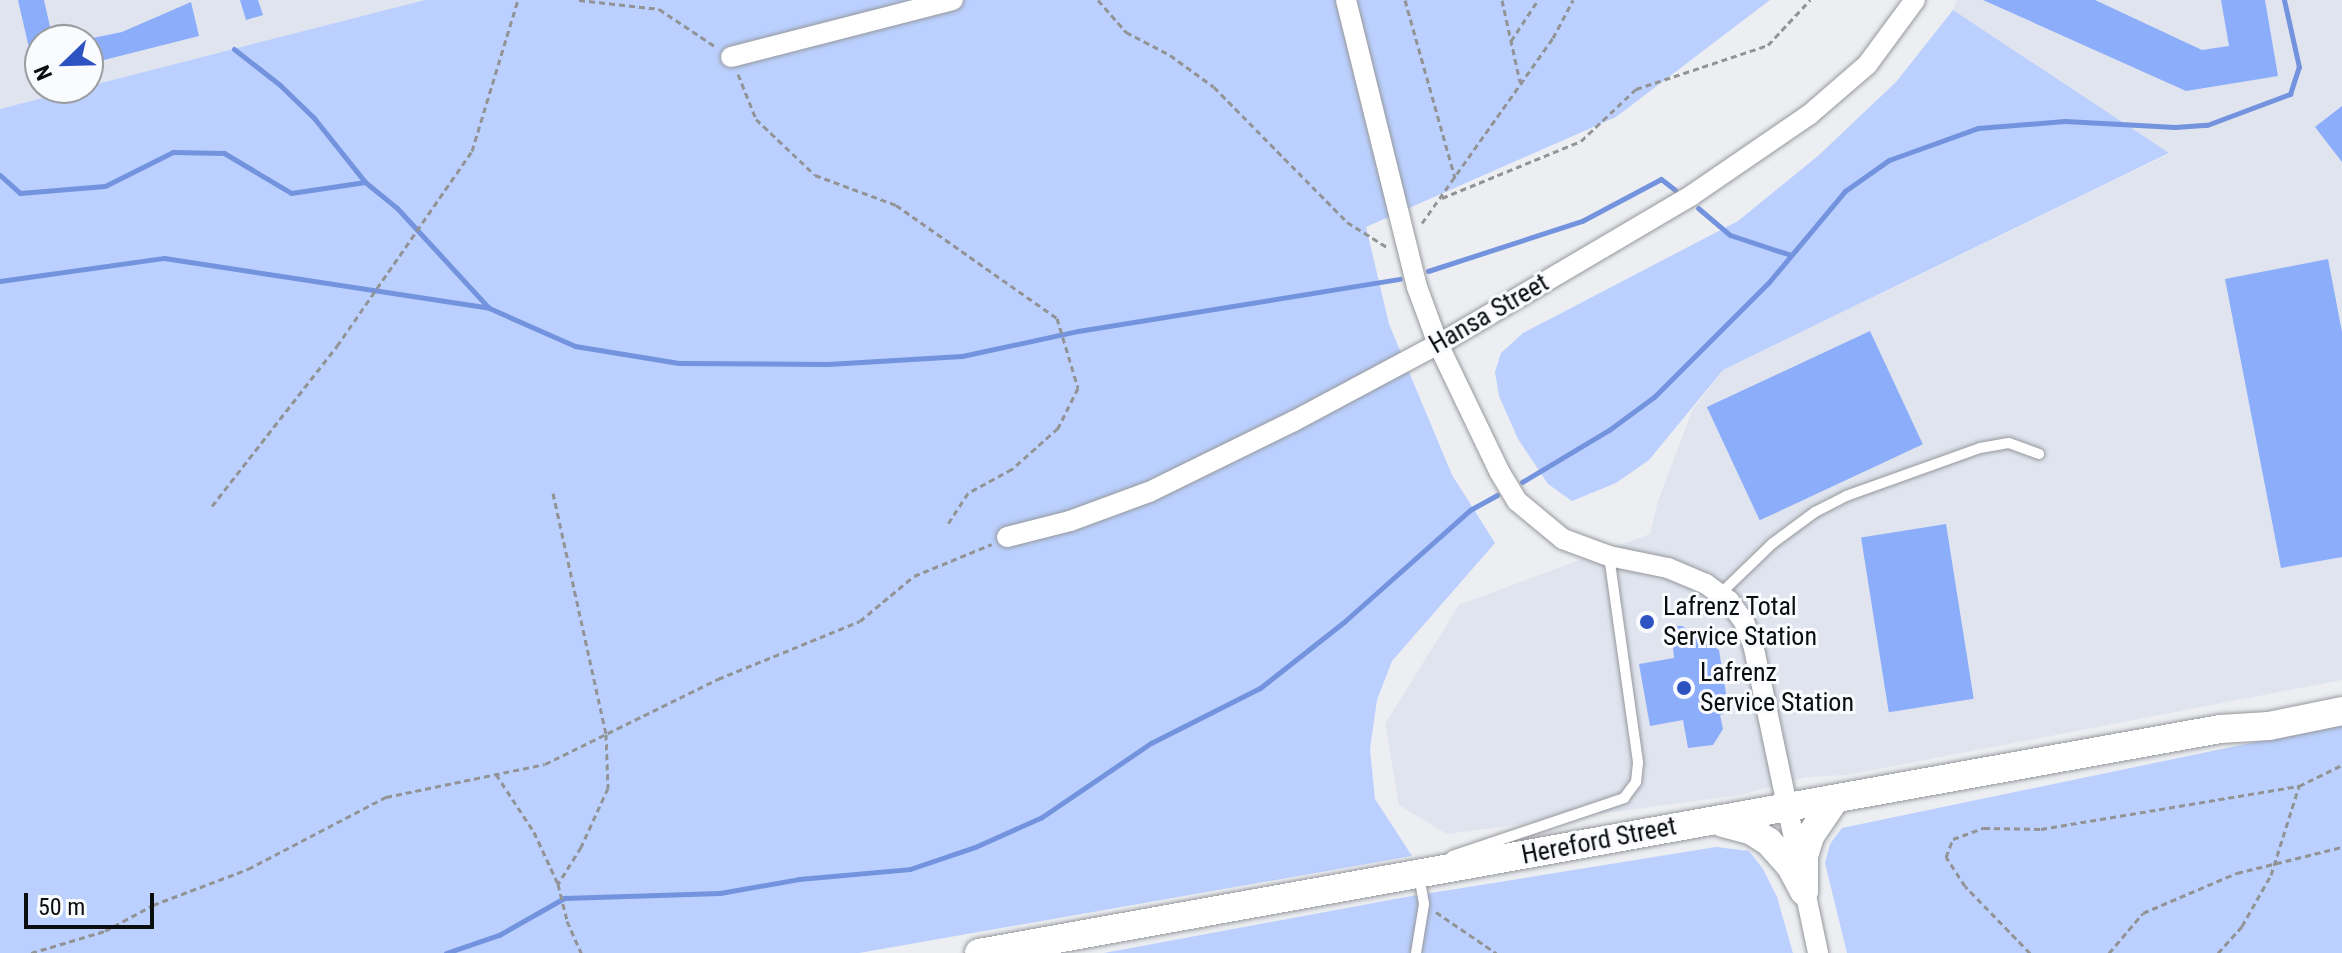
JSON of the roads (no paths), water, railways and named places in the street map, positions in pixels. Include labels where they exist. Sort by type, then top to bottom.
[{"type":"main road","name":"Hereford Street","points":[[2220,729],[2267,711],[2342,697]]},
{"type":"main road","name":"Hereford Street","points":[[991,952],[1688,824],[1789,810],[2220,729],[2269,726],[2342,711]]},
{"type":"main road","points":[[1804,891],[1804,856],[1810,836],[1833,802]]},
{"type":"main road","points":[[1688,824],[1730,823],[1750,830],[1769,842],[1790,865],[1804,891]]},
{"type":"street","points":[[731,57],[953,0]]},
{"type":"street","points":[[1346,0],[1410,261],[1438,344],[1499,471],[1517,501],[1563,539],[1609,556],[1668,568],[1706,584],[1720,594],[1744,622],[1753,644],[1818,953]]},
{"type":"street","name":"Hansa Street","points":[[1007,537],[1070,521],[1149,492],[1294,421],[1438,344],[1692,195],[1809,115],[1867,65],[1915,0]]},
{"type":"lane","points":[[1720,594],[1773,543],[1815,512],[1846,496],[1980,448],[2009,443],[2039,454]]},
{"type":"lane","points":[[1416,953],[1424,904],[1419,874],[1475,846],[1624,798],[1636,782],[1638,762],[1609,556]]},
{"type":"waterway","points":[[1522,482],[1609,430],[1654,397],[1769,282],[1845,191],[1889,160],[1978,128],[2065,121],[2175,127],[2207,125],[2290,94],[2299,67],[2284,0]]},
{"type":"waterway","points":[[234,49],[280,85],[314,118],[365,182],[397,208],[488,307]]},
{"type":"waterway","points":[[0,175],[20,193],[105,186],[173,152],[224,153],[291,193],[365,182]]},
{"type":"waterway","points":[[1428,271],[1582,221],[1661,179],[1675,190]]},
{"type":"waterway","points":[[1698,208],[1730,235],[1791,255]]},
{"type":"waterway","points":[[0,281],[164,258],[489,308],[575,346],[679,363],[828,364],[962,356],[1078,331],[1400,279]]},
{"type":"waterway","points":[[446,953],[499,935],[564,898],[720,893],[799,879],[910,869],[975,847],[1042,817],[1151,743],[1260,688],[1345,621],[1470,510],[1497,495]]},
{"type":"place","name":"Lafrenz Total Service Station","points":[[1647,622]]},
{"type":"place","name":"Lafrenz Service Station","points":[[1684,688]]}]
